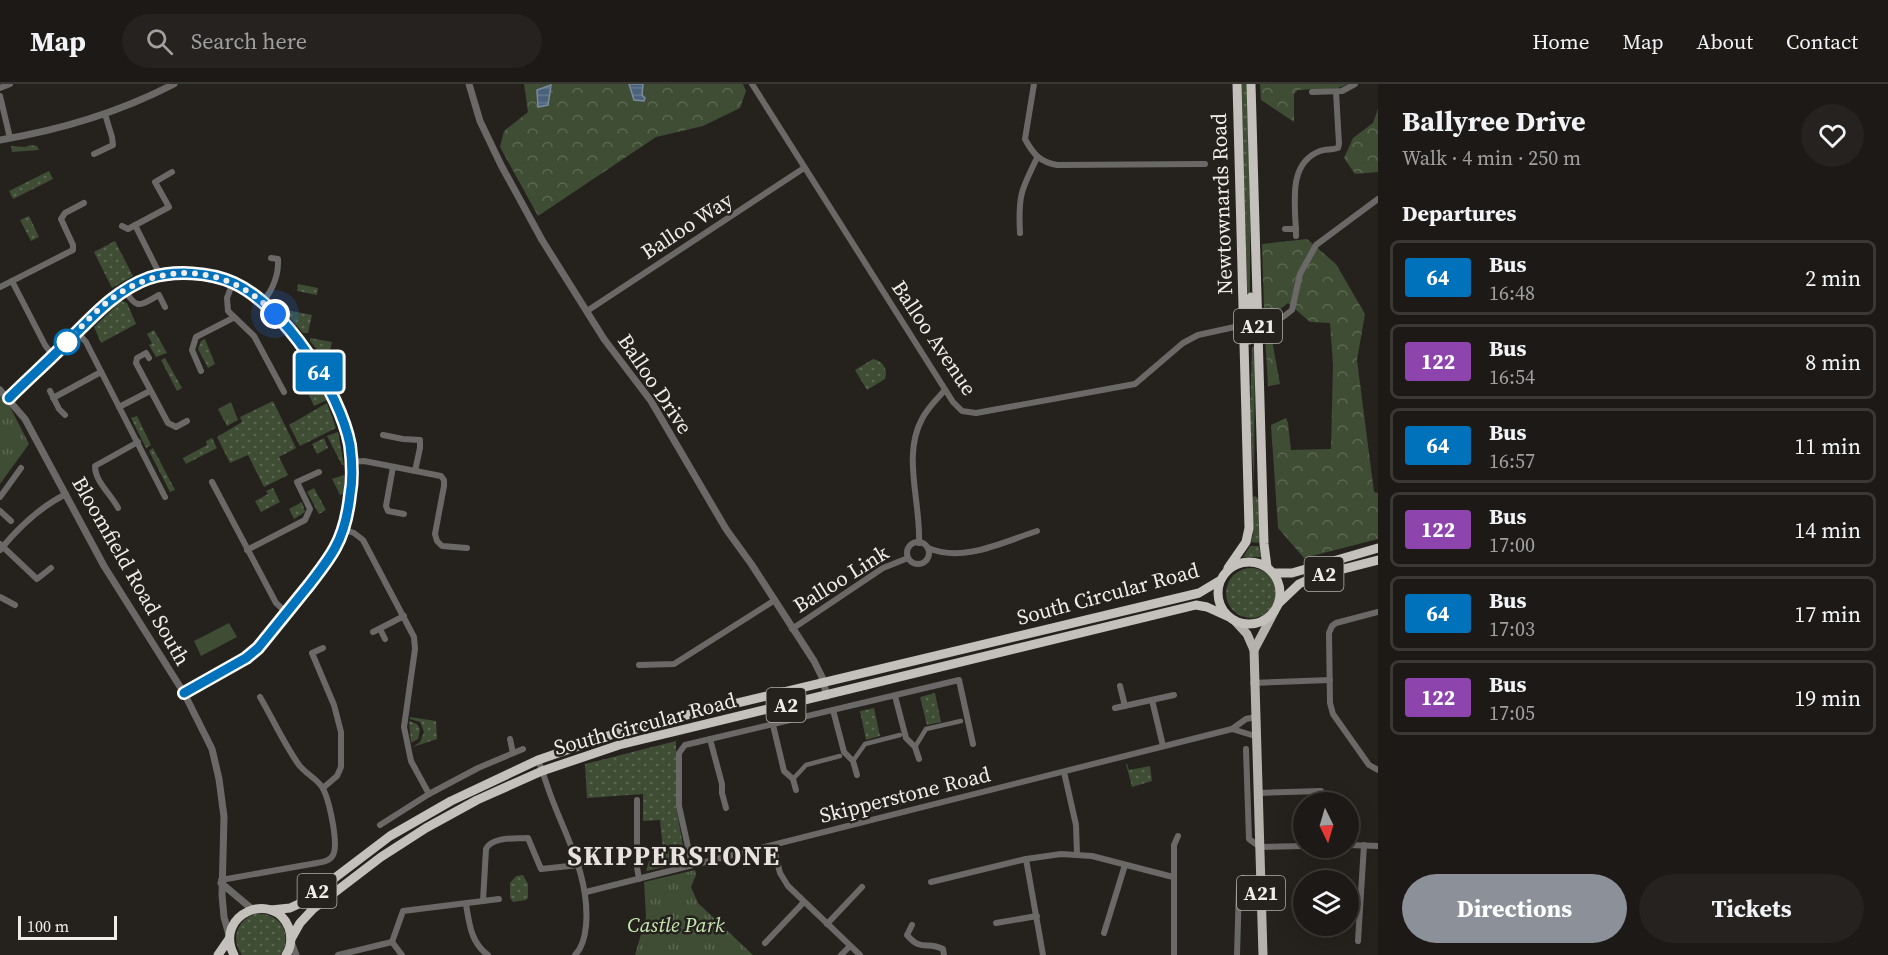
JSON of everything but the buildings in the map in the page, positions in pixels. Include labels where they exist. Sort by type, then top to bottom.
[{"type":"highway","name":"Newtownards Road","points":[[1237,84],[1264,544],[1270,570]]},
{"type":"highway","name":"Newtownards Road","points":[[1228,568],[1246,542],[1250,528],[1245,391],[1251,324],[1255,226],[1251,84]]},
{"type":"highway","name":"A2","points":[[1219,581],[1228,568],[1235,564],[1252,561],[1270,570],[1292,573],[1378,548]]},
{"type":"highway","name":"A2","points":[[1232,619],[1243,624],[1259,622],[1299,584],[1316,576],[1378,560]]},
{"type":"highway","name":"A2","points":[[1270,570],[1279,582],[1280,593],[1276,608]]},
{"type":"highway","points":[[1219,581],[1218,601],[1222,610],[1232,619]]},
{"type":"highway","name":"South Circular Road","points":[[291,940],[300,922],[313,909],[381,857],[426,828],[477,800],[542,771],[619,745],[825,689],[1199,593],[1219,581]]},
{"type":"highway","name":"South Circular Road","points":[[271,910],[290,908],[303,902],[390,836],[451,801],[538,760],[628,729],[825,689],[913,675],[1196,605],[1207,607],[1232,619]]},
{"type":"highway","name":"A2","points":[[252,909],[271,910],[286,921],[291,940],[286,955]]},
{"type":"highway","points":[[218,955],[230,938],[237,919],[252,909]]},
{"type":"highway","points":[[230,938],[234,955]]},
{"type":"main road","name":"A21","points":[[1263,955],[1253,683],[1254,650],[1276,608]]},
{"type":"main road","points":[[1232,619],[1247,634],[1254,650]]},
{"type":"street","points":[[0,88],[10,84]]},
{"type":"street","points":[[0,140],[105,114],[160,87],[174,84]]},
{"type":"street","name":"Balloo Drive","points":[[469,84],[480,121],[542,240],[603,339],[651,401],[726,529],[814,660],[825,689]]},
{"type":"street","name":"Balloo Avenue","points":[[752,84],[945,390],[962,411],[976,413],[1135,384],[1183,343],[1198,335],[1283,317],[1292,310],[1300,274],[1316,245],[1378,199]]},
{"type":"street","points":[[1034,84],[1025,139],[1037,158],[1045,163],[1057,165],[1205,164]]},
{"type":"street","points":[[1312,92],[1336,92],[1355,84]]},
{"type":"street","points":[[1285,229],[1296,232],[1297,174],[1306,159],[1321,151],[1338,148],[1336,92]]},
{"type":"street","points":[[0,96],[10,138]]},
{"type":"street","points":[[94,154],[113,145],[105,114]]},
{"type":"street","points":[[1020,233],[1019,208],[1023,185],[1037,158]]},
{"type":"street","name":"Balloo Way","points":[[587,311],[804,168]]},
{"type":"street","points":[[122,226],[128,229],[169,207],[155,182],[172,172]]},
{"type":"street","points":[[0,287],[73,250],[74,245],[61,219],[65,213],[84,203]]},
{"type":"street","points":[[135,225],[160,275]]},
{"type":"street","points":[[263,302],[274,287],[278,267],[278,260],[271,258]]},
{"type":"street","points":[[9,398],[111,299],[125,290],[160,275],[204,274],[232,282],[263,302],[293,334],[311,358],[333,399],[346,430],[351,462],[350,495],[343,529],[322,569],[258,648],[246,658],[184,693]]},
{"type":"street","points":[[12,281],[53,356]]},
{"type":"street","points":[[232,282],[226,303],[228,311],[257,340],[284,392]]},
{"type":"street","points":[[125,290],[132,303],[141,305],[159,296],[165,307]]},
{"type":"street","points":[[201,371],[192,350],[196,337],[233,318]]},
{"type":"street","points":[[77,332],[86,342],[165,497]]},
{"type":"street","points":[[148,358],[146,353],[137,358],[136,363],[168,423],[176,427],[188,421]]},
{"type":"street","points":[[65,415],[59,409],[52,394],[101,372]]},
{"type":"street","name":"Bloomfield Road South","points":[[0,390],[25,419],[109,574],[184,693],[212,748],[224,817],[222,908],[230,938]]},
{"type":"street","points":[[919,543],[920,523],[913,453],[917,428],[922,417],[945,390]]},
{"type":"street","points":[[119,407],[150,391]]},
{"type":"street","points":[[383,435],[403,440],[420,440],[415,471]]},
{"type":"street","points":[[118,508],[111,495],[103,487],[95,472],[95,466],[138,442]]},
{"type":"street","points":[[351,462],[364,461],[441,476],[444,480],[435,534],[437,541],[442,546],[467,548]]},
{"type":"street","points":[[393,467],[386,506],[388,511],[404,514]]},
{"type":"street","points":[[0,497],[21,468]]},
{"type":"street","points":[[247,550],[305,520],[310,509],[297,482],[319,471]]},
{"type":"street","points":[[212,482],[276,603],[287,614]]},
{"type":"street","points":[[51,568],[37,579],[1,547],[41,509],[66,494]]},
{"type":"street","points":[[0,511],[11,520]]},
{"type":"street","points":[[343,529],[363,540],[390,587],[414,637],[415,649],[404,727],[411,761],[429,794]]},
{"type":"street","points":[[928,548],[929,555],[923,563],[915,564],[908,558],[910,546],[919,543],[949,554],[976,550],[1037,531]]},
{"type":"street","name":"Balloo Link","points":[[792,628],[883,568],[908,558]]},
{"type":"street","points":[[0,597],[15,605]]},
{"type":"street","points":[[639,665],[674,664],[775,600]]},
{"type":"street","points":[[1378,612],[1345,620],[1332,626],[1329,633],[1330,703],[1333,714],[1369,765],[1378,770]]},
{"type":"street","points":[[385,639],[377,631],[404,616]]},
{"type":"street","points":[[323,648],[312,653],[334,705],[341,732],[341,767],[337,776],[323,788]]},
{"type":"street","points":[[692,866],[679,806],[679,753],[685,745],[959,680],[973,744]]},
{"type":"street","points":[[1253,683],[1330,680]]},
{"type":"street","points":[[1120,686],[1125,706]]},
{"type":"street","points":[[1115,708],[1174,695]]},
{"type":"street","points":[[895,696],[906,738],[915,747],[919,759]]},
{"type":"street","points":[[221,882],[317,863],[331,858],[334,854],[331,820],[323,788],[300,766],[260,697]]},
{"type":"street","points":[[1152,700],[1163,746]]},
{"type":"street","points":[[833,710],[844,752],[853,762],[857,775]]},
{"type":"street","name":"Skipperstone Road","points":[[586,892],[1232,729],[1246,719],[1255,717]]},
{"type":"street","points":[[915,747],[926,729],[961,721]]},
{"type":"street","points":[[773,725],[784,771],[793,779],[796,790]]},
{"type":"street","points":[[1232,729],[1256,736]]},
{"type":"street","points":[[853,762],[865,744],[900,735]]},
{"type":"street","points":[[710,739],[726,808]]},
{"type":"street","points":[[510,740],[513,753]]},
{"type":"street","points":[[380,825],[429,794],[478,768],[523,749]]},
{"type":"street","points":[[1246,749],[1249,839],[1260,847],[1293,846]]},
{"type":"street","points":[[793,779],[806,765],[840,756]]},
{"type":"street","points":[[538,760],[579,865],[586,892],[588,908],[586,933],[580,950],[575,955]]},
{"type":"street","points":[[1064,772],[1076,825],[1077,854]]},
{"type":"street","points":[[1258,793],[1321,791]]},
{"type":"street","points":[[637,800],[639,879]]},
{"type":"street","points":[[1174,955],[1174,845],[1178,836]]},
{"type":"street","points":[[483,901],[486,849],[488,844],[494,841],[528,838],[541,868],[579,865]]},
{"type":"street","points":[[773,845],[782,878],[860,955]]},
{"type":"street","points":[[1359,845],[1378,846]]},
{"type":"street","points":[[1358,941],[1364,845]]},
{"type":"street","points":[[931,882],[1050,854],[1077,854],[1173,877]]},
{"type":"street","points":[[1026,859],[1043,955]]},
{"type":"street","points":[[1104,933],[1125,865]]},
{"type":"street","points":[[1237,955],[1239,886],[1243,878]]},
{"type":"street","points":[[221,882],[252,909]]},
{"type":"street","points":[[827,924],[862,887]]},
{"type":"street","points":[[392,942],[403,911],[499,899]]},
{"type":"street","points":[[765,944],[804,902]]},
{"type":"street","points":[[466,904],[472,934],[480,950],[488,955]]},
{"type":"street","points":[[996,923],[1037,916]]},
{"type":"street","points":[[912,925],[907,935],[914,943],[920,946],[939,947],[943,949],[945,955]]},
{"type":"street","points":[[291,940],[296,955]]},
{"type":"street","points":[[342,954],[392,942]]},
{"type":"street","points":[[392,942],[402,955]]},
{"type":"street","points":[[841,955],[850,946]]},
{"type":"green space","points":[[524,84],[743,84],[746,91],[740,108],[703,126],[656,137],[538,216],[500,147],[504,131],[528,112]]},
{"type":"green space","points":[[1241,84],[1247,84],[1250,206],[1250,309],[1248,316]]},
{"type":"green space","points":[[1260,84],[1348,84],[1338,88],[1298,90],[1294,94],[1294,122],[1261,100]]},
{"type":"green space","points":[[1378,109],[1378,172],[1355,174],[1344,158],[1353,138],[1373,123]]},
{"type":"green space","points":[[11,146],[37,146],[39,150],[12,152]]},
{"type":"green space","points":[[49,171],[53,179],[13,199],[9,191]]},
{"type":"green space","points":[[29,216],[39,237],[31,241],[20,220]]},
{"type":"green space","points":[[1307,239],[1336,264],[1365,314],[1357,360],[1374,492],[1378,493],[1378,539],[1304,558],[1278,528],[1271,425],[1286,418],[1291,450],[1331,449],[1333,365],[1330,323],[1310,322],[1288,303],[1279,310],[1264,309],[1262,244]]},
{"type":"green space","points":[[115,241],[133,276],[112,288],[94,252]]},
{"type":"green space","points":[[298,284],[318,288],[317,295],[297,291]]},
{"type":"green space","points":[[121,301],[127,303],[136,324],[101,343],[94,327]]},
{"type":"green space","points":[[286,310],[312,315],[308,333],[303,333]]},
{"type":"green space","points":[[1273,325],[1272,340],[1280,384],[1268,386],[1265,335]]},
{"type":"green space","points":[[154,330],[167,353],[156,357],[149,345],[152,343],[147,334]]},
{"type":"green space","points":[[310,338],[332,342],[327,362],[310,341]]},
{"type":"green space","points":[[205,339],[215,364],[208,368],[198,349],[201,341]]},
{"type":"green space","points":[[1252,347],[1255,347],[1254,484],[1250,417]]},
{"type":"green space","points":[[165,358],[182,388],[177,391],[161,360]]},
{"type":"green space","points":[[873,359],[882,364],[886,375],[885,379],[867,390],[855,370]]},
{"type":"green space","points":[[319,384],[327,400],[314,406],[307,391]]},
{"type":"green space","points":[[0,392],[5,397],[29,444],[0,484]]},
{"type":"green space","points":[[273,401],[296,448],[279,457],[288,475],[264,487],[248,455],[230,463],[217,437],[242,422],[240,417]]},
{"type":"green space","points":[[231,402],[238,420],[227,426],[218,409]]},
{"type":"green space","points":[[327,403],[336,428],[300,446],[289,425]]},
{"type":"green space","points":[[137,416],[151,445],[146,448],[131,418]]},
{"type":"green space","points":[[338,432],[344,465],[327,436]]},
{"type":"green space","points":[[212,438],[217,448],[186,464],[183,458],[207,445],[206,441]]},
{"type":"green space","points":[[324,438],[328,448],[317,454],[312,444]]},
{"type":"green space","points":[[153,448],[175,490],[170,492],[149,451]]},
{"type":"green space","points":[[344,475],[344,494],[340,495],[332,479]]},
{"type":"green space","points":[[273,488],[280,502],[261,512],[255,501],[268,494],[266,491]]},
{"type":"green space","points":[[314,488],[326,510],[319,514],[307,492]]},
{"type":"green space","points":[[1253,497],[1259,499],[1260,543],[1251,542]]},
{"type":"green space","points":[[302,502],[305,512],[294,519],[289,509]]},
{"type":"green space","points":[[1250,546],[1259,546],[1261,557],[1243,557]]},
{"type":"green space","points":[[1246,568],[1256,568],[1269,575],[1276,588],[1276,598],[1269,611],[1256,618],[1246,618],[1237,614],[1230,607],[1226,598],[1226,588],[1230,579],[1237,572]]},
{"type":"green space","points":[[229,623],[237,637],[201,656],[194,641]]},
{"type":"green space","points":[[935,693],[941,722],[927,725],[920,697]]},
{"type":"green space","points":[[874,708],[880,736],[866,740],[860,711]]},
{"type":"green space","points":[[410,717],[436,721],[437,739],[413,747],[420,742],[424,732],[420,722]]},
{"type":"green space","points":[[409,721],[417,724],[420,729],[418,739],[411,743]]},
{"type":"green space","points":[[676,741],[676,806],[685,857],[681,864],[646,871],[649,861],[664,859],[660,820],[643,821],[643,794],[587,798],[585,764]]},
{"type":"green space","points":[[1126,764],[1129,770],[1150,766],[1152,781],[1132,787]]},
{"type":"green space","points":[[916,790],[918,800],[900,805],[897,794]]},
{"type":"green space","points":[[876,800],[879,810],[865,814],[863,807]]},
{"type":"green space","name":"Castle Park","points":[[695,870],[696,875],[691,887],[698,903],[753,955],[635,955],[646,917],[644,882]]},
{"type":"green space","points":[[523,875],[528,884],[528,898],[513,902],[510,898],[510,883],[516,876]]},
{"type":"green space","points":[[255,914],[271,916],[282,926],[286,940],[280,955],[242,955],[238,949],[237,931],[244,921]]},
{"type":"water","points":[[629,84],[643,84],[644,101],[634,100]]},
{"type":"water","points":[[551,85],[548,105],[538,107],[537,90]]},
{"type":"bus line","name":"64","points":[[9,398],[111,299],[138,283],[160,275],[204,274],[232,282],[263,302],[293,334],[311,358],[333,399],[350,446],[352,473],[343,529],[322,569],[258,648],[246,658],[184,693]]},
{"type":"district","name":"SKIPPERSTONE","points":[[674,856]]},
{"type":"route","points":[[67,342],[111,299],[138,283],[160,275],[204,274],[232,282],[263,302],[275,314]]}]
